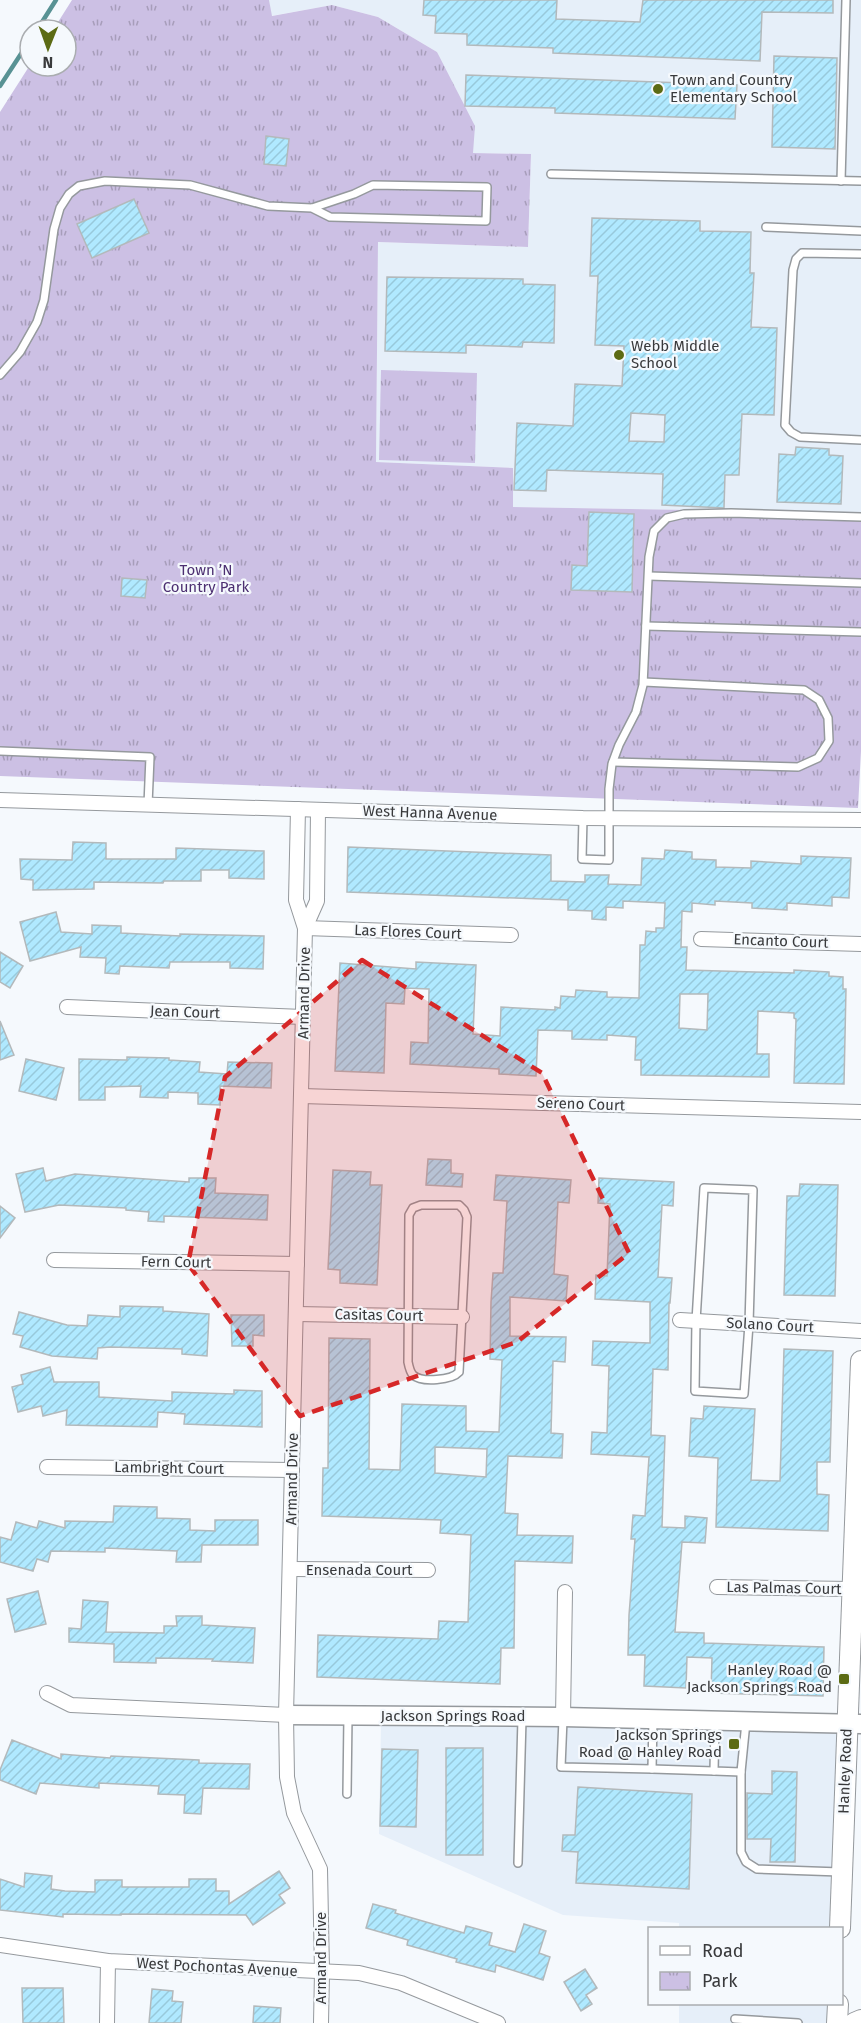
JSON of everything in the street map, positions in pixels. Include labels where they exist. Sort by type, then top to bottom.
[{"type":"main road","name":"Hanley Road","points":[[840,1927],[842,1872],[854,1724],[852,1589],[861,1361]]},
{"type":"main road","points":[[837,2023],[838,2005]]},
{"type":"main road","points":[[854,2023],[861,2020]]},
{"type":"street","name":"West Hanna Avenue","points":[[0,800],[583,818],[861,820]]},
{"type":"street","name":"Armand Drive","points":[[298,809],[296,900],[305,928],[286,1715],[287,1777],[294,1813],[320,1869],[321,2023]]},
{"type":"street","name":"Armand Drive","points":[[305,928],[317,901],[318,810]]},
{"type":"street","name":"Las Flores Court","points":[[305,928],[511,936]]},
{"type":"street","name":"Encanto Court","points":[[701,939],[861,944]]},
{"type":"street","name":"Jean Court","points":[[67,1007],[303,1017]]},
{"type":"street","name":"Sereno Court","points":[[301,1096],[861,1112]]},
{"type":"street","name":"Fern Court","points":[[54,1260],[297,1264]]},
{"type":"street","name":"Casitas Court","points":[[296,1314],[462,1317]]},
{"type":"street","name":"Solano Court","points":[[680,1320],[861,1331]]},
{"type":"street","name":"Lambright Court","points":[[47,1467],[292,1470]]},
{"type":"street","name":"Ensenada Court","points":[[291,1569],[428,1570]]},
{"type":"street","name":"Las Palmas Court","points":[[717,1587],[852,1589]]},
{"type":"street","points":[[563,1717],[565,1592]]},
{"type":"street","name":"Jackson Springs Road","points":[[47,1694],[71,1705],[286,1715],[522,1716],[854,1724]]},
{"type":"street","name":"West Pochontas Avenue","points":[[0,1945],[108,1961],[359,1973],[401,1983],[498,2023]]},
{"type":"street","points":[[107,2023],[108,1961]]},
{"type":"lane","points":[[841,181],[846,0]]},
{"type":"lane","points":[[551,174],[861,181]]},
{"type":"lane","points":[[0,375],[20,352],[37,322],[44,300],[54,229],[60,208],[69,194],[79,186],[105,182],[190,185],[268,206],[312,208],[373,185],[487,187],[486,221],[330,217],[312,208]]},
{"type":"lane","points":[[766,227],[861,231]]},
{"type":"lane","points":[[861,254],[802,253],[796,259],[793,270],[785,424],[791,432],[800,437],[861,440]]},
{"type":"lane","points":[[583,818],[582,859],[609,860],[609,789],[613,762],[636,712],[644,682],[648,576],[654,531],[667,518],[684,514],[861,517]]},
{"type":"lane","points":[[648,576],[861,583]]},
{"type":"lane","points":[[645,626],[861,632]]},
{"type":"lane","points":[[613,762],[798,767],[818,758],[829,741],[828,718],[819,700],[804,690],[644,682]]},
{"type":"lane","points":[[0,751],[150,757],[148,805]]},
{"type":"lane","points":[[704,1188],[753,1190],[749,1324],[744,1394],[695,1391],[696,1321],[704,1188]]},
{"type":"lane","points":[[421,1205],[459,1205],[467,1216],[459,1372],[455,1377],[418,1379],[412,1374],[408,1362],[408,1315],[410,1215],[413,1208],[421,1205]]},
{"type":"lane","points":[[347,1794],[348,1716]]},
{"type":"lane","points":[[518,1863],[522,1716]]},
{"type":"lane","points":[[563,1717],[561,1767],[741,1772]]},
{"type":"lane","points":[[652,1769],[653,1719]]},
{"type":"lane","points":[[714,1771],[715,1721]]},
{"type":"lane","points":[[746,1722],[741,1772],[741,1852],[746,1862],[757,1869],[842,1872]]},
{"type":"lane","points":[[735,2019],[798,2023]]},
{"type":"highlighted area","points":[[362,960],[542,1073],[629,1253],[517,1342],[300,1416],[188,1264],[225,1077]]},
{"type":"shaded area","name":"Webb Middle School","points":[[269,0],[861,0],[861,513],[512,507],[513,468],[376,462],[378,242],[528,247],[531,154],[473,153],[437,52],[378,17],[332,5],[271,16]]},
{"type":"shaded area","points":[[381,1725],[563,1726],[838,1733],[832,1927],[679,1927],[679,1923],[563,1915],[379,1834]]},
{"type":"shaded area","points":[[679,2005],[830,2005],[829,2023],[679,2023]]},
{"type":"green space","name":"Town ’N Country Park","points":[[72,0],[269,0],[272,16],[332,5],[378,17],[437,52],[475,126],[473,153],[531,154],[528,247],[378,242],[376,462],[513,468],[513,507],[861,513],[861,751],[858,808],[0,776],[0,112],[22,78],[78,78],[78,18],[61,18]]},
{"type":"green space","points":[[381,370],[477,373],[475,463],[379,460]]},
{"type":"building","points":[[424,0],[557,0],[556,19],[640,22],[643,0],[833,0],[833,13],[762,12],[760,61],[553,53],[553,48],[467,45],[467,34],[435,33],[436,16],[423,15]]},
{"type":"building","points":[[774,56],[837,58],[835,149],[772,147]]},
{"type":"building","points":[[466,75],[737,85],[735,119],[555,113],[555,108],[465,106]]},
{"type":"building","points":[[266,136],[289,139],[286,166],[264,164]]},
{"type":"building","points":[[134,199],[149,233],[92,258],[77,224]]},
{"type":"building","points":[[592,218],[700,221],[700,231],[751,232],[750,273],[754,273],[751,327],[777,328],[774,415],[742,414],[739,475],[725,475],[724,508],[662,505],[663,474],[547,470],[546,491],[514,490],[517,423],[573,426],[575,384],[622,386],[624,346],[595,345],[598,276],[590,276]],"holes":[[[631,413],[665,415],[664,442],[629,441]]]},
{"type":"building","points":[[387,277],[523,279],[523,284],[555,285],[554,343],[523,342],[522,347],[466,345],[466,353],[385,351]]},
{"type":"building","points":[[796,447],[829,449],[829,455],[843,456],[841,504],[777,502],[779,454],[795,455]]},
{"type":"building","points":[[589,512],[634,514],[632,592],[571,590],[572,565],[587,566]]},
{"type":"building","points":[[122,578],[147,580],[145,598],[121,596]]},
{"type":"building","points":[[73,842],[106,843],[106,859],[176,859],[176,848],[264,851],[264,879],[229,878],[229,870],[201,870],[201,881],[94,882],[94,889],[33,890],[33,880],[21,879],[20,859],[72,860]]},
{"type":"building","points":[[348,847],[551,855],[551,881],[585,882],[585,875],[609,875],[608,884],[641,885],[642,858],[664,859],[665,850],[692,852],[692,859],[716,860],[716,867],[751,868],[751,861],[801,864],[801,856],[851,858],[849,898],[832,897],[832,906],[787,903],[787,910],[752,908],[752,903],[715,901],[715,905],[692,903],[692,912],[682,911],[681,947],[687,947],[686,970],[794,973],[794,970],[829,972],[829,976],[843,977],[843,989],[846,989],[844,1084],[794,1083],[796,1019],[794,1013],[758,1011],[757,1054],[769,1054],[769,1077],[641,1075],[641,1060],[635,1060],[636,1037],[607,1035],[607,1040],[572,1039],[572,1031],[538,1030],[536,1076],[499,1074],[499,1069],[410,1064],[411,1042],[428,1043],[429,989],[405,988],[404,1004],[386,1003],[384,1073],[335,1071],[340,963],[416,969],[416,962],[476,965],[473,1034],[500,1036],[501,1007],[555,1010],[555,1007],[560,1008],[561,996],[575,997],[576,990],[607,992],[607,997],[639,998],[640,945],[645,945],[646,931],[656,932],[656,928],[664,928],[665,903],[623,901],[623,908],[606,907],[606,920],[592,919],[592,911],[568,910],[568,900],[347,892]],"holes":[[[680,994],[708,994],[707,1030],[679,1028]]]},
{"type":"building","points":[[56,912],[61,932],[92,934],[92,925],[121,926],[121,933],[264,936],[263,969],[230,968],[230,962],[170,962],[169,968],[120,966],[119,974],[105,973],[106,958],[80,957],[81,947],[30,961],[20,922]]},
{"type":"building","points":[[0,952],[23,966],[10,988],[0,982]]},
{"type":"building","points":[[0,1021],[14,1055],[0,1060]]},
{"type":"building","points":[[127,1057],[169,1058],[169,1060],[200,1062],[199,1072],[227,1074],[228,1062],[272,1063],[271,1088],[220,1086],[220,1105],[198,1104],[198,1093],[168,1092],[168,1098],[140,1097],[141,1086],[105,1087],[105,1100],[79,1100],[79,1059],[127,1060]]},
{"type":"building","points":[[26,1059],[64,1068],[56,1100],[19,1091]]},
{"type":"building","points":[[428,1159],[451,1160],[451,1173],[463,1174],[462,1187],[426,1185]]},
{"type":"building","points":[[43,1168],[46,1181],[75,1174],[189,1182],[189,1178],[216,1178],[215,1193],[268,1195],[267,1220],[164,1216],[164,1222],[148,1221],[149,1212],[126,1210],[126,1208],[59,1205],[25,1212],[16,1174]]},
{"type":"building","points":[[333,1170],[371,1172],[370,1185],[382,1185],[377,1285],[340,1283],[340,1270],[328,1269]]},
{"type":"building","points":[[496,1175],[571,1180],[569,1203],[558,1202],[554,1274],[568,1276],[566,1301],[510,1297],[510,1336],[566,1337],[565,1362],[553,1361],[551,1433],[563,1434],[562,1458],[508,1456],[505,1513],[518,1514],[517,1535],[573,1536],[572,1563],[515,1561],[514,1648],[501,1648],[500,1684],[317,1677],[318,1635],[438,1639],[439,1621],[468,1622],[471,1535],[440,1533],[441,1520],[322,1516],[323,1468],[328,1468],[329,1338],[370,1339],[369,1469],[400,1470],[402,1404],[466,1406],[466,1431],[499,1432],[502,1360],[490,1359],[491,1302],[493,1273],[503,1273],[507,1201],[494,1200]],"holes":[[[435,1447],[487,1449],[486,1477],[435,1473]]]},
{"type":"building","points":[[599,1178],[674,1182],[673,1206],[662,1205],[658,1277],[672,1278],[669,1303],[668,1370],[653,1369],[651,1435],[665,1436],[662,1527],[685,1528],[685,1516],[707,1518],[705,1543],[682,1542],[675,1632],[704,1633],[704,1643],[824,1647],[823,1696],[711,1693],[712,1658],[687,1657],[686,1688],[644,1686],[645,1655],[628,1655],[635,1539],[631,1539],[633,1515],[645,1516],[649,1457],[591,1454],[592,1432],[607,1433],[609,1366],[592,1365],[593,1341],[650,1343],[650,1302],[595,1299],[596,1275],[607,1276],[610,1204],[598,1203]]},
{"type":"building","points":[[800,1184],[838,1185],[835,1296],[784,1295],[787,1196],[799,1196]]},
{"type":"building","points":[[0,1206],[15,1218],[0,1238]]},
{"type":"building","points":[[120,1306],[163,1307],[163,1311],[209,1314],[207,1356],[182,1354],[182,1349],[110,1347],[98,1348],[97,1359],[52,1356],[20,1347],[23,1336],[13,1334],[19,1312],[67,1325],[87,1326],[88,1315],[120,1317]]},
{"type":"building","points":[[231,1315],[264,1315],[264,1336],[253,1335],[253,1346],[232,1346]]},
{"type":"building","points":[[784,1349],[833,1351],[830,1462],[817,1462],[817,1494],[829,1495],[828,1531],[716,1527],[718,1458],[689,1456],[691,1418],[703,1419],[704,1406],[755,1409],[751,1480],[780,1481]]},
{"type":"building","points":[[50,1367],[54,1382],[99,1382],[99,1397],[172,1401],[172,1392],[234,1394],[234,1390],[262,1391],[262,1427],[184,1424],[185,1414],[158,1412],[157,1427],[66,1425],[67,1410],[43,1416],[41,1406],[18,1412],[12,1387],[23,1384],[21,1375]]},
{"type":"building","points":[[114,1506],[157,1507],[157,1518],[190,1519],[190,1530],[215,1531],[215,1520],[258,1520],[258,1545],[202,1545],[201,1562],[176,1562],[177,1551],[105,1548],[105,1552],[51,1551],[48,1562],[37,1559],[33,1571],[0,1562],[0,1537],[11,1540],[16,1522],[37,1528],[39,1521],[65,1528],[65,1521],[113,1522]]},
{"type":"building","points":[[38,1591],[46,1624],[15,1632],[7,1599]]},
{"type":"building","points":[[83,1600],[108,1602],[106,1632],[164,1633],[164,1626],[177,1626],[176,1616],[202,1616],[202,1625],[255,1628],[253,1663],[212,1661],[213,1659],[156,1658],[156,1663],[114,1662],[114,1644],[69,1642],[69,1628],[81,1629]]},
{"type":"building","points":[[12,1740],[61,1759],[61,1754],[250,1764],[249,1789],[203,1788],[201,1814],[184,1813],[185,1795],[158,1794],[159,1786],[99,1783],[99,1788],[40,1783],[36,1794],[0,1780],[0,1770]]},
{"type":"building","points":[[446,1748],[483,1748],[483,1855],[446,1855]]},
{"type":"building","points":[[382,1749],[418,1750],[416,1827],[380,1826]]},
{"type":"building","points":[[772,1771],[797,1772],[795,1862],[770,1862],[771,1839],[747,1839],[747,1793],[772,1794]]},
{"type":"building","points":[[578,1787],[692,1794],[689,1889],[576,1883],[578,1852],[562,1851],[563,1835],[575,1835]]},
{"type":"building","points":[[279,1871],[290,1888],[279,1895],[285,1903],[253,1925],[246,1915],[63,1914],[63,1917],[0,1910],[0,1879],[24,1887],[25,1873],[52,1876],[51,1889],[95,1892],[95,1880],[122,1880],[122,1887],[189,1887],[189,1879],[216,1879],[216,1891],[229,1891],[229,1904]]},
{"type":"building","points":[[373,1904],[396,1910],[395,1913],[464,1933],[466,1926],[492,1933],[489,1945],[515,1952],[524,1924],[546,1931],[539,1953],[550,1957],[543,1980],[496,1965],[495,1972],[456,1962],[457,1959],[407,1945],[408,1940],[366,1928]]},
{"type":"building","points":[[585,1969],[597,1988],[586,1995],[592,2004],[581,2011],[564,1982]]},
{"type":"building","points":[[22,1988],[63,1988],[64,2023],[23,2023]]},
{"type":"building","points":[[152,1989],[173,1991],[172,2001],[183,2002],[181,2023],[149,2023]]},
{"type":"building","points":[[254,2006],[281,2008],[280,2023],[253,2023]]},
{"type":"waterway","points":[[45,18],[56,0]]},
{"type":"waterway","points":[[0,86],[18,58]]},
{"type":"place","name":"Town and Country Elementary School","points":[[658,89]]},
{"type":"place","name":"Webb Middle School","points":[[619,355]]},
{"type":"place","name":"Hanley Road @ Jackson Springs Road","points":[[844,1679]]},
{"type":"place","name":"Jackson Springs Road @ Hanley Road","points":[[734,1744]]}]
